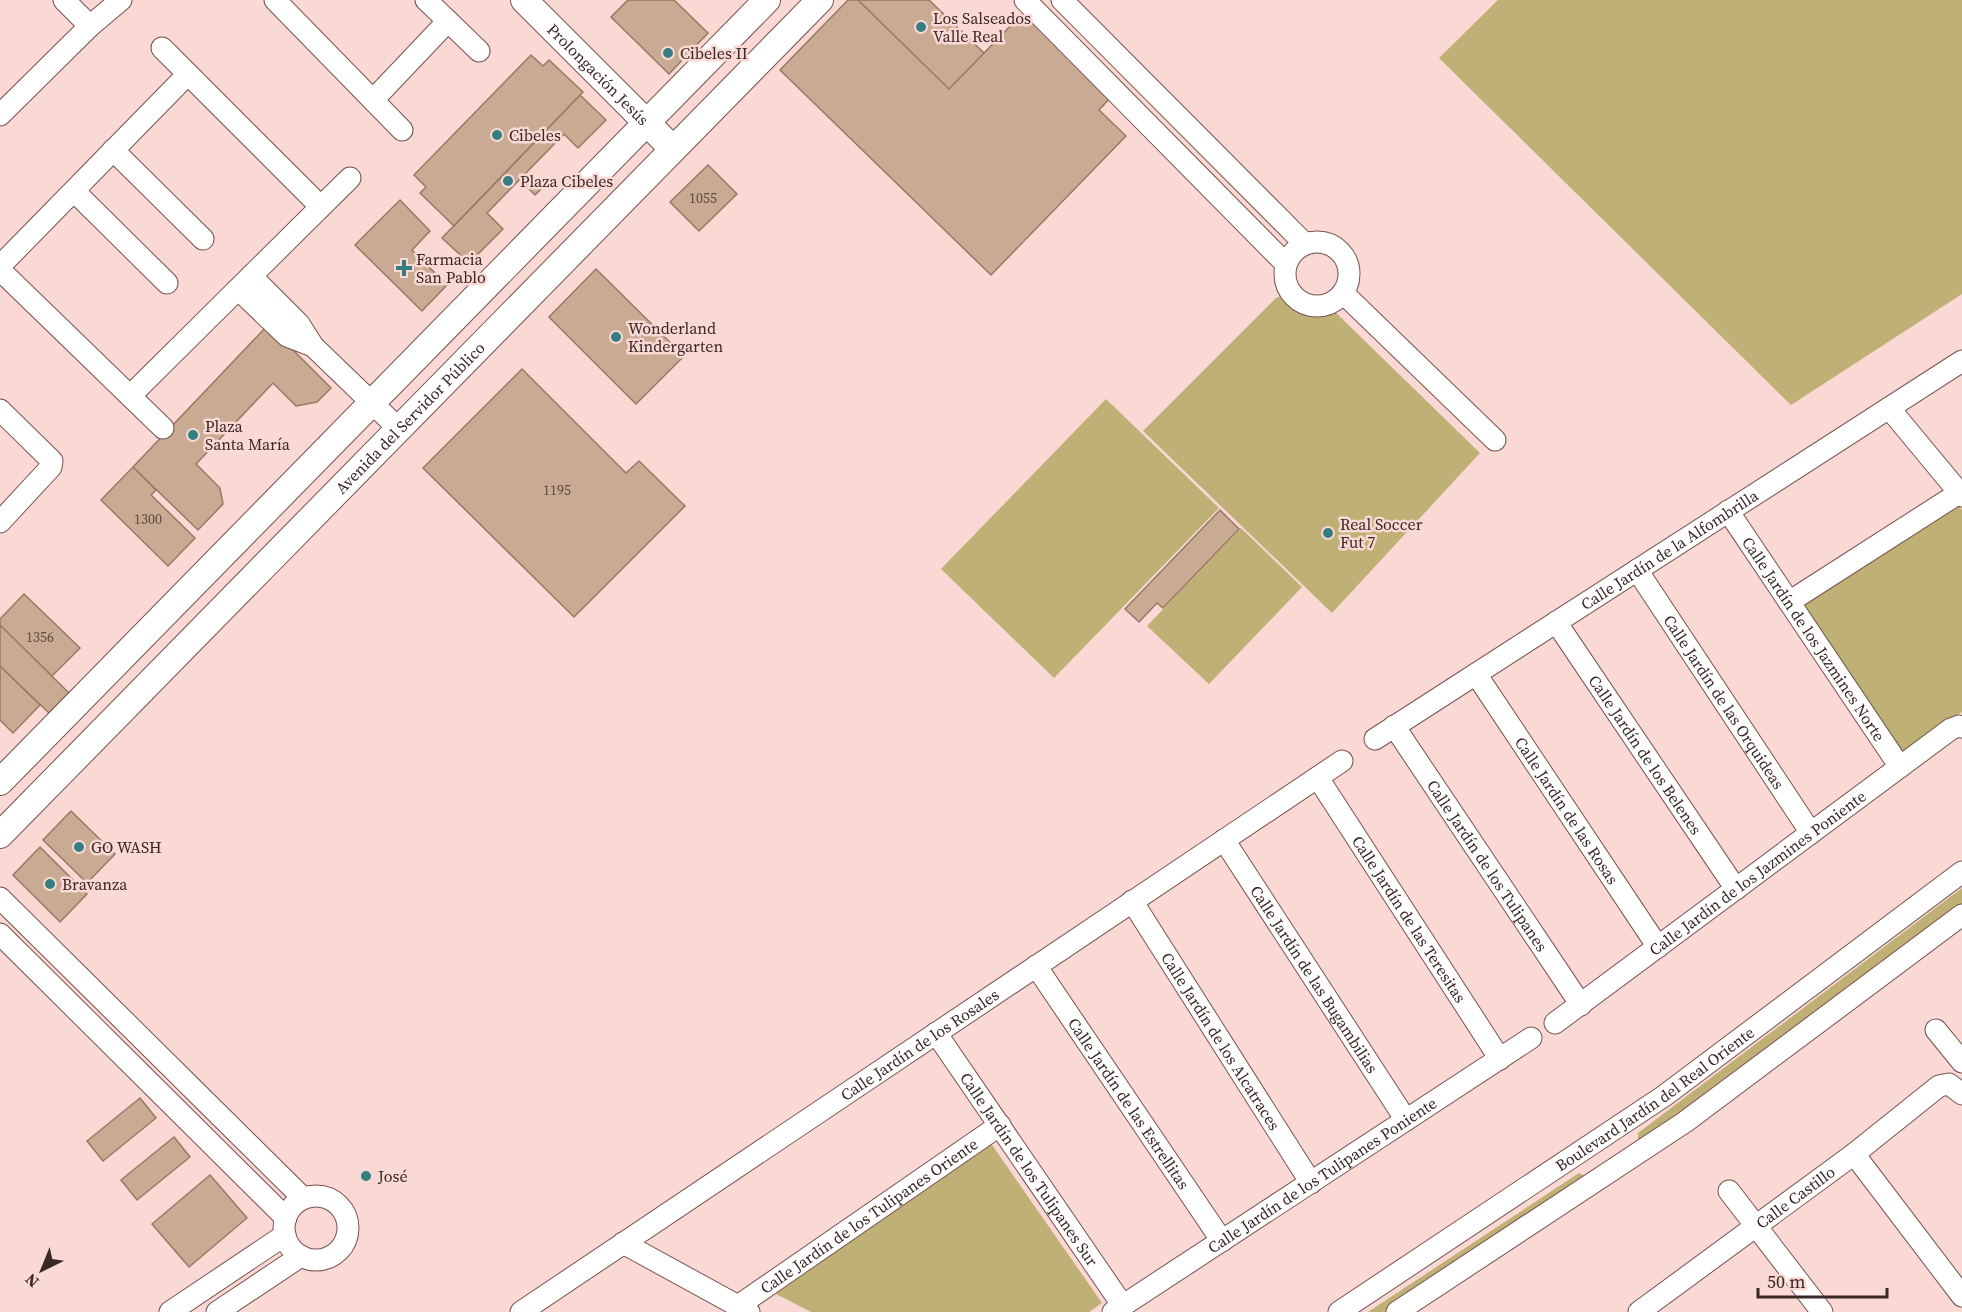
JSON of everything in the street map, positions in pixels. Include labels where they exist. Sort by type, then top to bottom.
[{"type":"street","points":[[64,0],[90,26]]},
{"type":"street","points":[[4,105],[121,0]]},
{"type":"street","points":[[275,0],[402,130]]},
{"type":"street","points":[[426,0],[479,51]]},
{"type":"street","name":"Prolongación Jesús","points":[[525,0],[673,149]]},
{"type":"street","points":[[0,782],[767,0]]},
{"type":"street","name":"Avenida del Servidor Público","points":[[0,835],[820,0]]},
{"type":"street","points":[[1025,0],[1286,264]]},
{"type":"street","points":[[1062,0],[1305,244]]},
{"type":"street","points":[[373,100],[448,21]]},
{"type":"street","points":[[162,48],[320,206]]},
{"type":"street","points":[[163,428],[0,268],[188,74]]},
{"type":"street","points":[[113,150],[203,239]]},
{"type":"street","points":[[130,396],[350,178]]},
{"type":"street","points":[[74,190],[167,283]]},
{"type":"street","points":[[1323,243],[1339,251],[1348,267],[1349,276],[1343,293],[1329,304],[1311,306],[1302,303],[1289,290],[1284,273],[1286,264],[1290,256],[1305,244],[1323,243]]},
{"type":"street","points":[[244,283],[299,324],[313,346],[399,429]]},
{"type":"street","points":[[1343,293],[1495,440]]},
{"type":"street","name":"Calle Jardín de la Alfombrilla","points":[[1375,739],[1962,361]]},
{"type":"street","points":[[1789,602],[1961,495],[1889,408]]},
{"type":"street","points":[[0,410],[52,461],[51,467],[0,522]]},
{"type":"street","name":"Calle Jardín de los Jazmines Norte","points":[[1728,512],[1900,767]]},
{"type":"street","name":"Calle Jardín de las Orquideas","points":[[1637,570],[1811,833]]},
{"type":"street","name":"Calle Jardín de los Belenes","points":[[1557,622],[1736,889]]},
{"type":"street","name":"Calle Jardín de las Rosas","points":[[1476,674],[1658,947]]},
{"type":"street","name":"Calle Jardín de los Tulipanes","points":[[1394,726],[1581,1005]]},
{"type":"street","name":"Calle Jardín de los Jazmines Poniente","points":[[1556,1023],[1951,729],[1962,727]]},
{"type":"street","points":[[1318,778],[1342,761]]},
{"type":"street","name":"Calle Jardín de los Rosales","points":[[521,1312],[1318,778]]},
{"type":"street","name":"Calle Jardín de las Teresitas","points":[[1318,778],[1500,1059]]},
{"type":"street","name":"Calle Jardín de las Bugambilias","points":[[1224,840],[1406,1120]]},
{"type":"street","name":"Boulevard Jardín del Real Oriente","points":[[1339,1312],[1664,1096],[1962,872]]},
{"type":"street","points":[[0,898],[303,1198]]},
{"type":"street","name":"Calle Jardín de los Alcatraces","points":[[1132,902],[1311,1183]]},
{"type":"street","name":"Boulevard Jardín del Real Oriente","points":[[1397,1312],[1685,1122],[1962,915]]},
{"type":"street","points":[[0,934],[285,1226]]},
{"type":"street","name":"Calle Jardín de las Estrellitas","points":[[1036,966],[1222,1240]]},
{"type":"street","points":[[1936,1030],[1962,1062]]},
{"type":"street","name":"Calle Jardín de los Tulipanes Sur","points":[[936,1034],[1000,1125],[1118,1309]]},
{"type":"street","name":"Calle Jardín de los Tulipanes Poniente","points":[[1118,1309],[1531,1038]]},
{"type":"street","name":"Calle Castillo","points":[[1639,1312],[1663,1305],[1757,1225],[1854,1154],[1939,1086],[1955,1089]]},
{"type":"street","name":"Calle Jardín de los Tulipanes Oriente","points":[[744,1309],[1000,1125]]},
{"type":"street","points":[[1602,1137],[1620,1165]]},
{"type":"street","points":[[1854,1154],[1962,1296]]},
{"type":"street","points":[[1729,1191],[1822,1312]]},
{"type":"street","points":[[318,1196],[332,1200],[343,1209],[348,1222],[348,1237],[341,1250],[329,1258],[314,1260],[301,1256],[288,1243],[285,1226],[292,1206],[303,1198],[318,1196]]},
{"type":"street","points":[[170,1312],[285,1226]]},
{"type":"street","points":[[623,1243],[744,1309]]},
{"type":"street","points":[[217,1312],[301,1256]]},
{"type":"shaded area","points":[[1498,0],[1962,0],[1962,294],[1791,405],[1439,58]]},
{"type":"shaded area","name":"Real Soccer Fut 7","points":[[1283,295],[1294,306],[1304,311],[1316,312],[1332,309],[1480,453],[1332,613],[1143,431],[1276,298]]},
{"type":"shaded area","points":[[1106,399],[1219,508],[1054,678],[941,569]]},
{"type":"shaded area","points":[[1957,504],[1962,510],[1962,712],[1902,756],[1800,604]]},
{"type":"shaded area","points":[[1241,528],[1302,587],[1209,684],[1147,626]]},
{"type":"shaded area","points":[[1962,888],[1962,907],[1784,1039],[1638,1142],[1638,1133]]},
{"type":"shaded area","points":[[990,1142],[1102,1303],[1089,1312],[811,1312],[776,1294]]},
{"type":"shaded area","points":[[1579,1173],[1585,1176],[1393,1312],[1368,1312]]},
{"type":"building","name":"Cibeles II","points":[[628,0],[674,0],[708,33],[669,74],[611,17]]},
{"type":"building","points":[[848,0],[858,0],[949,89],[1024,12],[1111,97],[1099,110],[1126,136],[991,275],[780,70]]},
{"type":"building","name":"Los Salseados Valle Real","points":[[858,0],[929,0],[984,53],[949,89]]},
{"type":"building","name":"Cibeles","points":[[531,55],[543,66],[549,60],[583,92],[454,226],[420,193],[426,187],[414,175]]},
{"type":"building","name":"Plaza Cibeles","points":[[580,95],[606,120],[578,148],[564,134],[487,213],[503,229],[469,263],[442,238]]},
{"type":"building","points":[[708,165],[737,194],[699,231],[670,202]]},
{"type":"building","points":[[534,179],[543,187],[535,195],[527,187]]},
{"type":"building","name":"Farmacia San Pablo","points":[[400,200],[430,231],[412,250],[447,285],[422,311],[355,245]]},
{"type":"building","name":"Wonderland Kindergarten","points":[[596,269],[684,356],[636,404],[549,317]]},
{"type":"building","name":"Plaza Santa María","points":[[268,325],[331,388],[317,402],[296,406],[273,383],[196,464],[220,488],[223,504],[198,530],[133,467]]},
{"type":"building","points":[[522,369],[626,473],[639,461],[685,506],[574,617],[423,468]]},
{"type":"building","points":[[133,467],[156,490],[151,495],[195,538],[168,566],[101,500]]},
{"type":"building","points":[[1220,510],[1239,529],[1163,608],[1157,603],[1139,622],[1125,609]]},
{"type":"building","points":[[24,594],[80,648],[52,676],[0,625],[0,619]]},
{"type":"building","points":[[0,625],[69,693],[49,713],[0,666]]},
{"type":"building","points":[[0,666],[40,705],[13,733],[0,720]]},
{"type":"building","name":"GO WASH","points":[[71,811],[115,854],[87,883],[43,840]]},
{"type":"building","name":"Bravanza","points":[[40,847],[87,894],[60,922],[13,875]]},
{"type":"building","points":[[140,1098],[156,1118],[103,1161],[87,1141]]},
{"type":"building","points":[[174,1137],[190,1157],[137,1200],[121,1180]]},
{"type":"building","points":[[210,1175],[247,1218],[189,1267],[152,1224]]},
{"type":"place","name":"Los Salseados Valle Real","points":[[921,27]]},
{"type":"place","name":"Cibeles II","points":[[668,53]]},
{"type":"place","name":"Cibeles","points":[[497,135]]},
{"type":"place","name":"Plaza Cibeles","points":[[508,181]]},
{"type":"place","name":"Farmacia San Pablo","points":[[404,268]]},
{"type":"place","name":"Wonderland Kindergarten","points":[[616,337]]},
{"type":"place","name":"Plaza Santa María","points":[[193,435]]},
{"type":"place","name":"Real Soccer Fut 7","points":[[1328,533]]},
{"type":"place","name":"GO WASH","points":[[79,847]]},
{"type":"place","name":"Bravanza","points":[[50,884]]},
{"type":"place","name":"José","points":[[366,1176]]}]
